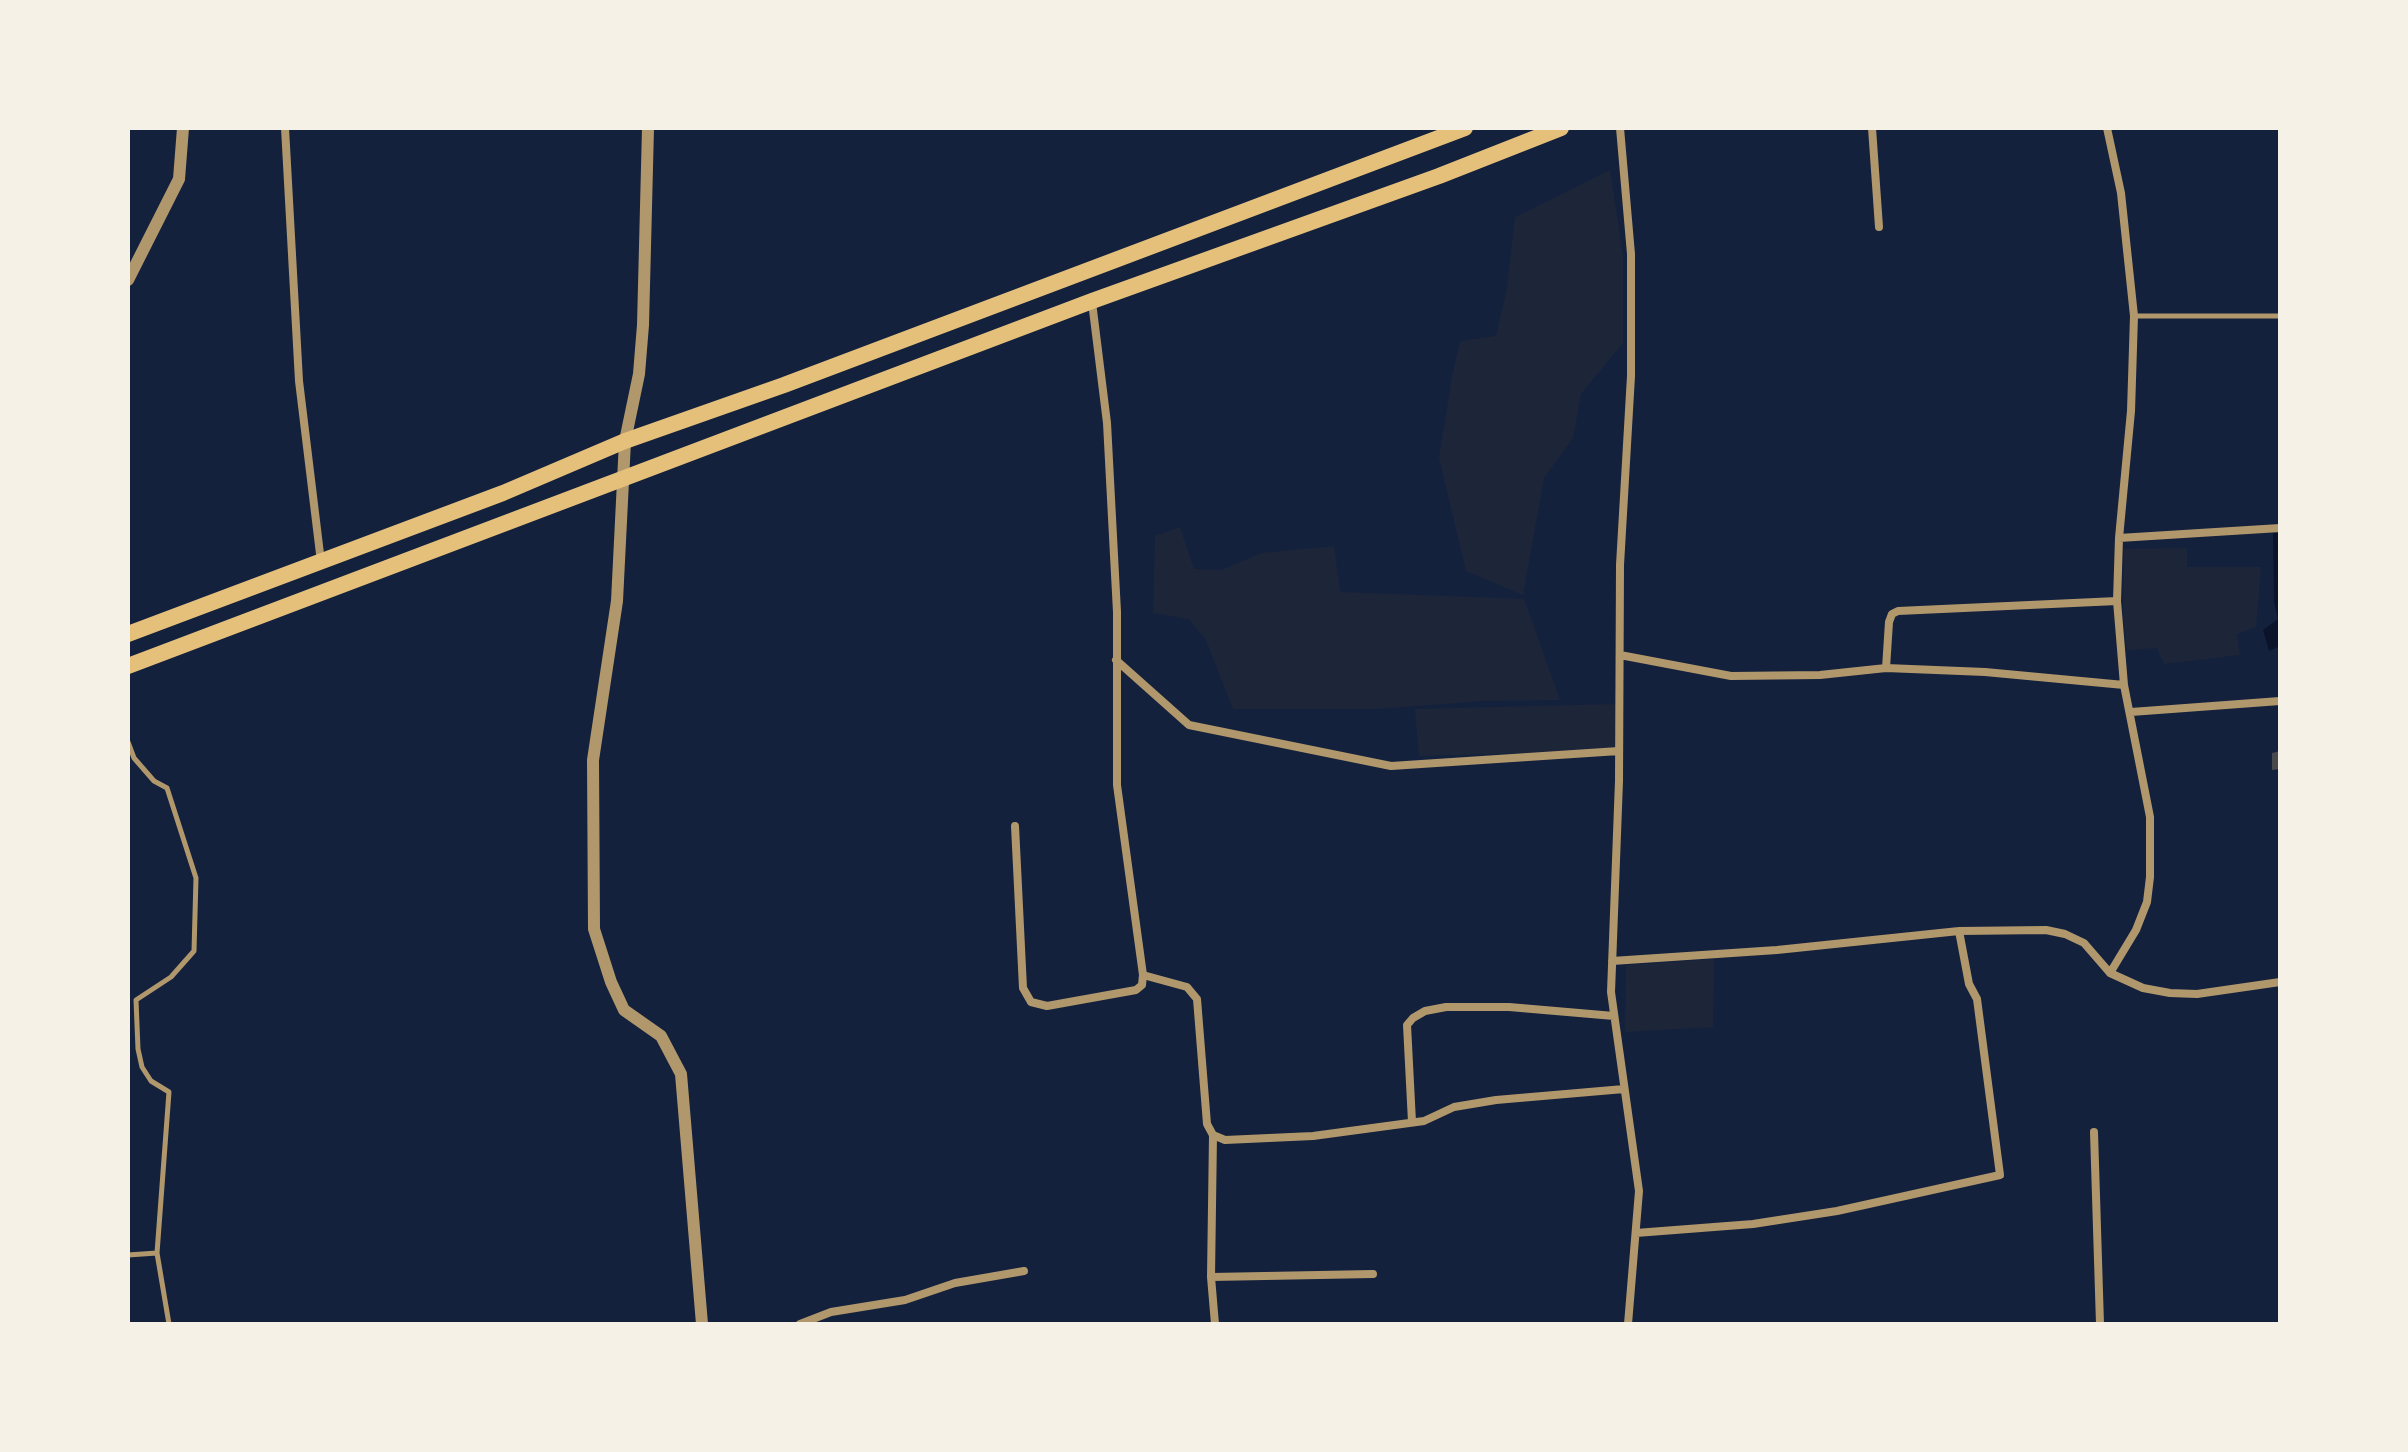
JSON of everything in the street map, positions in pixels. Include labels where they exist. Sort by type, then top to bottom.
[{"type":"main road","points":[[128,634],[503,493],[625,441],[784,385],[1465,128]]},
{"type":"main road","points":[[128,666],[1092,301],[1439,176],[1561,128]]},
{"type":"street","points":[[128,280],[179,179],[183,128]]},
{"type":"street","points":[[285,128],[299,381],[321,563]]},
{"type":"street","points":[[648,128],[639,374],[625,441],[617,601],[593,760],[594,929],[611,982],[624,1010],[661,1036],[681,1074],[702,1324]]},
{"type":"street","points":[[1620,128],[1631,254],[1631,376],[1620,565],[1619,751],[1611,992],[1639,1191],[1628,1324]]},
{"type":"street","points":[[1872,128],[1879,227]]},
{"type":"street","points":[[2107,128],[2121,193],[2134,316],[2131,411],[2119,538],[2117,601],[2124,685],[2150,817],[2147,902],[2136,930],[2110,973]]},
{"type":"street","points":[[1015,826],[1023,988],[1031,1002],[1047,1006],[1136,990],[1142,985],[1143,975],[1117,785],[1117,612],[1107,423],[1092,301]]},
{"type":"street","points":[[2119,538],[2280,528]]},
{"type":"street","points":[[1886,668],[1889,622],[1892,614],[1898,611],[2117,601]]},
{"type":"street","points":[[1620,655],[1731,676],[1820,675],[1886,668],[1985,672],[2124,685]]},
{"type":"street","points":[[1116,660],[1189,725],[1391,766],[1619,751]]},
{"type":"street","points":[[2131,712],[2280,701]]},
{"type":"street","points":[[1612,961],[1777,950],[1959,931],[2046,930],[2084,943],[2110,973],[2143,988],[2170,993],[2232,991],[2280,982]]},
{"type":"street","points":[[1636,1233],[1767,1222],[1906,1197],[2000,1175],[1977,999],[1969,984],[1959,931]]},
{"type":"street","points":[[1143,975],[1187,987],[1197,999],[1207,1124],[1213,1135],[1211,1277],[1215,1324]]},
{"type":"street","points":[[1412,1122],[1407,1025],[1425,1011],[1446,1007],[1509,1007],[1614,1016]]},
{"type":"street","points":[[1213,1135],[1225,1140],[1313,1136],[1424,1121],[1454,1107],[1496,1100],[1624,1089]]},
{"type":"street","points":[[2094,1132],[2100,1324]]},
{"type":"street","points":[[800,1324],[831,1312],[905,1300],[955,1283],[1024,1271]]},
{"type":"street","points":[[1211,1277],[1373,1274]]},
{"type":"lane","points":[[2134,316],[2280,316]]},
{"type":"lane","points":[[128,742],[134,758],[154,781],[167,788],[196,878],[194,951],[171,977],[136,1000],[142,1067],[151,1081],[169,1092],[157,1253],[169,1324]]},
{"type":"lane","points":[[128,1255],[157,1253]]},
{"type":"shaded area","points":[[1610,170],[1623,256],[1623,343],[1581,394],[1573,438],[1544,478],[1523,595],[1466,571],[1439,458],[1452,377],[1460,341],[1496,336],[1507,288],[1515,217]]},
{"type":"shaded area","points":[[1180,527],[1194,569],[1221,570],[1262,553],[1334,546],[1340,592],[1524,599],[1560,700],[1483,701],[1378,709],[1233,709],[1206,640],[1189,619],[1153,613],[1155,536]]},
{"type":"shaded area","points":[[2273,533],[2280,533],[2280,646],[2269,651],[2263,630],[2278,619],[2274,602]]},
{"type":"shaded area","points":[[2187,548],[2187,567],[2261,567],[2256,627],[2237,634],[2240,655],[2164,664],[2157,648],[2127,650],[2123,615],[2124,549]]},
{"type":"shaded area","points":[[1616,704],[1617,751],[1419,756],[1415,709]]},
{"type":"shaded area","points":[[1714,959],[1713,1027],[1625,1032],[1626,965]]},
{"type":"building","points":[[2280,751],[2280,769],[2272,770],[2272,753]]}]
